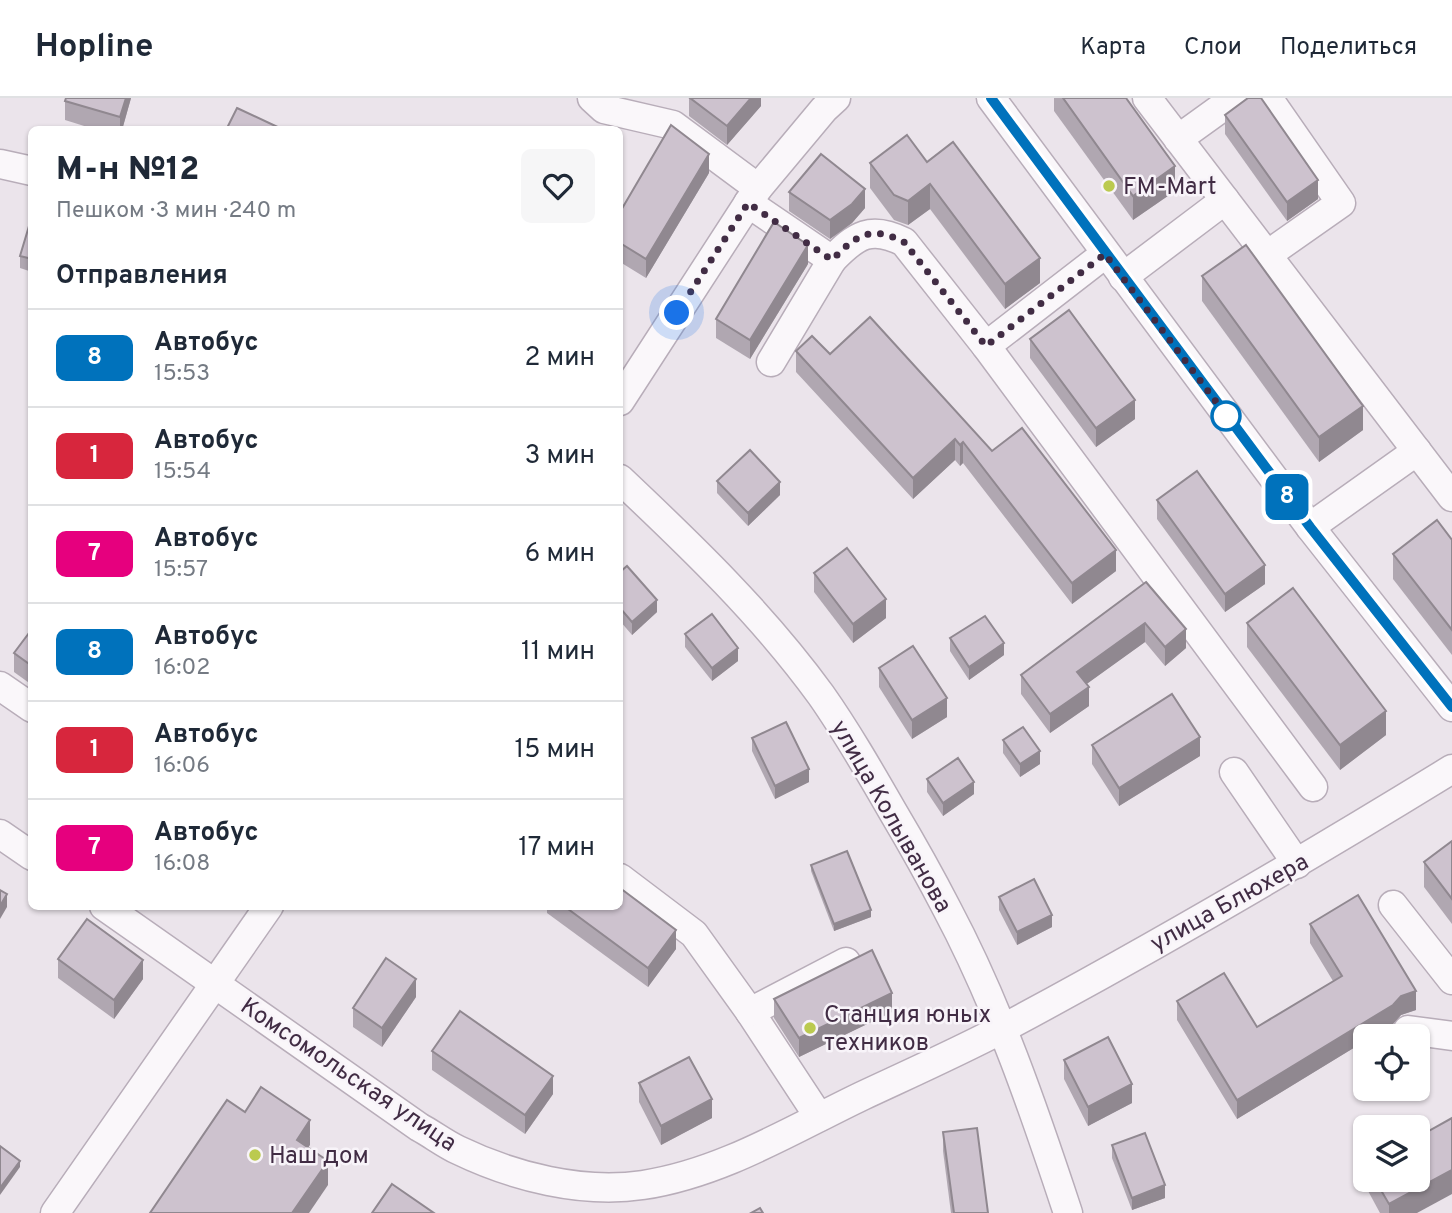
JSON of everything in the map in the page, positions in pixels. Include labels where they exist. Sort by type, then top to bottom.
[{"type":"street","points":[[592,98],[604,109],[673,125],[832,260]]},
{"type":"street","points":[[623,396],[753,195],[816,117],[836,98]]},
{"type":"street","points":[[991,98],[1310,527],[1452,707]]},
{"type":"street","points":[[1147,98],[1452,497]]},
{"type":"street","points":[[1178,139],[1235,98]]},
{"type":"street","points":[[1267,255],[1341,203],[1268,98]]},
{"type":"street","points":[[0,164],[28,170]]},
{"type":"street","points":[[1123,277],[1225,200]]},
{"type":"street","points":[[771,362],[832,260],[851,240],[885,232],[904,242],[986,346],[1313,787]]},
{"type":"street","points":[[986,346],[1105,254]]},
{"type":"street","points":[[1310,527],[1417,451]]},
{"type":"street","name":"улица Колыванова","points":[[623,482],[685,540],[760,619],[820,695],[866,764],[948,910],[1002,1029],[1045,1142],[1068,1213]]},
{"type":"street","points":[[0,686],[28,705]]},
{"type":"street","name":"улица Блюхера","points":[[1002,1029],[1297,864],[1452,769]]},
{"type":"street","points":[[1234,772],[1297,864]]},
{"type":"street","points":[[0,834],[28,853]]},
{"type":"street","points":[[623,880],[694,934],[750,1012],[819,1117]]},
{"type":"street","points":[[1393,905],[1452,980]]},
{"type":"street","name":"Комсомольская улица","points":[[110,910],[419,1126],[458,1150],[545,1180],[588,1187],[642,1185],[698,1173],[756,1149],[1002,1029]]},
{"type":"street","points":[[55,1213],[266,910]]},
{"type":"street","points":[[750,1012],[846,962]]},
{"type":"street","points":[[1430,1033],[1452,1036]]},
{"type":"building","points":[[66,98],[126,98],[120,117],[65,101]]},
{"type":"building","points":[[690,98],[751,98],[727,126]]},
{"type":"building","points":[[1063,98],[1126,98],[1175,166],[1133,196]]},
{"type":"building","points":[[1248,98],[1261,98],[1318,180],[1287,202],[1225,115]]},
{"type":"building","points":[[237,108],[275,126],[228,126]]},
{"type":"building","points":[[671,125],[709,154],[646,259],[623,245],[623,207]]},
{"type":"building","points":[[907,135],[927,162],[953,142],[1040,258],[1005,284],[930,184],[908,201],[894,195],[870,163]]},
{"type":"building","points":[[821,154],[865,189],[852,204],[830,220],[789,192]]},
{"type":"building","points":[[774,222],[808,245],[750,340],[716,319]]},
{"type":"building","points":[[28,229],[28,258],[20,256]]},
{"type":"building","points":[[1246,245],[1363,406],[1319,437],[1202,276]]},
{"type":"building","points":[[1069,310],[1135,400],[1096,428],[1030,339]]},
{"type":"building","points":[[870,317],[992,451],[1022,428],[1116,550],[1072,583],[963,442],[960,445],[955,439],[913,478],[796,351],[812,336],[830,354]]},
{"type":"building","points":[[750,450],[780,482],[748,513],[717,481]]},
{"type":"building","points":[[1197,471],[1265,565],[1225,594],[1157,500]]},
{"type":"building","points":[[1437,520],[1452,540],[1452,630],[1393,554]]},
{"type":"building","points":[[847,548],[886,599],[853,624],[814,573]]},
{"type":"building","points":[[627,566],[657,600],[632,622],[623,612],[623,569]]},
{"type":"building","points":[[1146,582],[1186,629],[1165,647],[1145,623],[1077,672],[1089,687],[1050,714],[1021,675]]},
{"type":"building","points":[[1293,588],[1386,711],[1340,745],[1247,623]]},
{"type":"building","points":[[712,614],[738,648],[712,668],[685,634]]},
{"type":"building","points":[[985,616],[1004,643],[969,667],[950,638]]},
{"type":"building","points":[[28,634],[28,663],[14,653]]},
{"type":"building","points":[[913,646],[947,698],[912,720],[879,668]]},
{"type":"building","points":[[1172,694],[1200,737],[1119,788],[1092,745]]},
{"type":"building","points":[[786,722],[809,769],[775,786],[752,738]]},
{"type":"building","points":[[1023,727],[1040,751],[1020,764],[1003,740]]},
{"type":"building","points":[[958,758],[974,782],[943,803],[927,779]]},
{"type":"building","points":[[1452,841],[1452,899],[1424,862]]},
{"type":"building","points":[[847,851],[871,910],[834,924],[811,865]]},
{"type":"building","points":[[1034,879],[1052,915],[1017,932],[999,897]]},
{"type":"building","points":[[0,890],[7,894],[0,906]]},
{"type":"building","points":[[623,890],[676,930],[648,968],[569,910],[623,910]]},
{"type":"building","points":[[1358,895],[1416,991],[1401,996],[1393,1005],[1362,1024],[1353,1024],[1353,1029],[1237,1100],[1177,1001],[1224,973],[1257,1027],[1342,976],[1310,924]]},
{"type":"building","points":[[87,919],[143,960],[114,1000],[58,959]]},
{"type":"building","points":[[872,950],[892,993],[799,1038],[774,999]]},
{"type":"building","points":[[386,958],[416,979],[382,1028],[353,1008]]},
{"type":"building","points":[[460,1011],[553,1076],[525,1115],[432,1051]]},
{"type":"building","points":[[1108,1037],[1132,1084],[1088,1107],[1064,1060]]},
{"type":"building","points":[[689,1057],[712,1099],[661,1126],[639,1083]]},
{"type":"building","name":"Наш дом","points":[[261,1087],[310,1120],[297,1140],[328,1161],[292,1213],[150,1213],[227,1100],[245,1112]]},
{"type":"building","points":[[1452,1118],[1452,1170],[1430,1182],[1430,1130]]},
{"type":"building","points":[[977,1128],[988,1213],[954,1213],[943,1132]]},
{"type":"building","points":[[1145,1133],[1165,1185],[1132,1198],[1112,1145]]},
{"type":"building","points":[[0,1146],[20,1161],[0,1188]]},
{"type":"building","points":[[392,1184],[434,1213],[372,1213]]},
{"type":"building","points":[[1382,1192],[1411,1192],[1389,1204]]},
{"type":"bus line","name":"8","points":[[991,98],[1310,527],[1452,707]]},
{"type":"place","name":"FM-Mart","points":[[1109,186]]},
{"type":"place","name":"Станция юных техников","points":[[810,1028]]},
{"type":"place","name":"Наш дом","points":[[255,1155]]},
{"type":"route","points":[[677,313],[748,203],[832,260],[851,240],[867,235],[885,232],[904,242],[986,346],[1105,254],[1232,423],[1226,416]]}]
